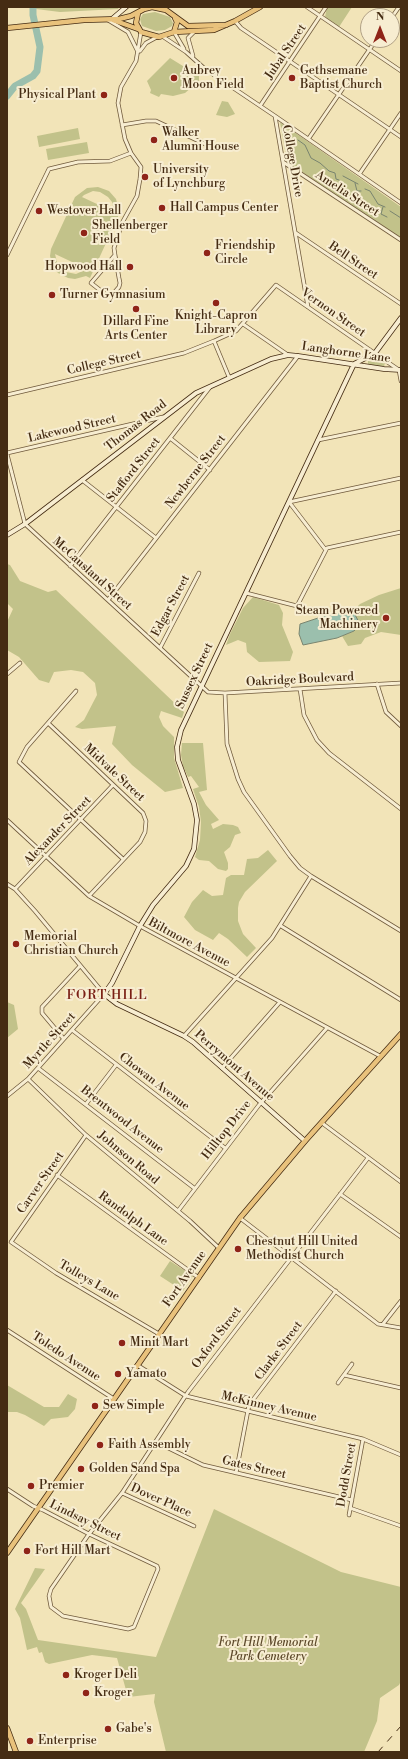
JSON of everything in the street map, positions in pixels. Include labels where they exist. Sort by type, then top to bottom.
[{"type":"main road","points":[[7,28],[128,17],[139,10],[152,7],[163,8],[188,26],[226,25]]},
{"type":"main road","points":[[109,19],[140,31],[161,36],[174,32],[214,30],[235,21],[260,7]]},
{"type":"main road","points":[[139,10],[136,23],[140,31]]},
{"type":"main road","points":[[174,32],[177,22],[175,16]]},
{"type":"main road","name":"Fort Avenue","points":[[7,1552],[240,1218],[305,1141],[401,1034]]},
{"type":"main road","points":[[7,1728],[8,1736],[16,1752]]},
{"type":"street","points":[[126,7],[109,19],[128,32],[138,52]]},
{"type":"street","points":[[307,7],[401,71]]},
{"type":"street","name":"Jubal Street","points":[[260,106],[326,7]]},
{"type":"street","points":[[235,21],[240,28],[401,137]]},
{"type":"street","points":[[115,255],[91,283],[105,294],[113,294],[119,287],[115,255],[114,248],[122,223],[137,196],[142,168],[131,153],[122,125],[118,103],[119,93],[136,61],[140,31]]},
{"type":"street","name":"College Drive","points":[[174,32],[186,52]]},
{"type":"street","points":[[194,32],[188,38],[194,58]]},
{"type":"street","points":[[138,52],[146,43],[161,36]]},
{"type":"street","name":"College Drive","points":[[161,36],[186,52],[205,69],[275,116],[308,308]]},
{"type":"street","points":[[309,138],[370,50]]},
{"type":"street","points":[[360,173],[401,113]]},
{"type":"street","points":[[275,116],[360,173],[401,203]]},
{"type":"street","points":[[122,125],[156,121],[205,144]]},
{"type":"street","points":[[7,255],[49,169],[78,162],[110,161],[131,153]]},
{"type":"street","name":"Amelia Street","points":[[283,162],[401,240]]},
{"type":"street","name":"Bell Street","points":[[296,233],[401,304]]},
{"type":"street","name":"Vernon Street","points":[[276,285],[400,370]]},
{"type":"street","name":"College Street","points":[[7,395],[184,353],[214,341],[236,331],[276,285]]},
{"type":"street","points":[[354,364],[375,353],[401,318]]},
{"type":"street","points":[[243,324],[288,355]]},
{"type":"street","points":[[214,341],[229,377]]},
{"type":"street","name":"Langhorne Lane","points":[[288,355],[400,370]]},
{"type":"street","name":"Thomas Road","points":[[7,534],[25,524],[196,392],[270,359],[288,355]]},
{"type":"street","name":"Newberne Street","points":[[108,600],[298,356]]},
{"type":"street","name":"Sussex Street","points":[[104,994],[112,983],[140,926],[153,905],[186,866],[194,849],[197,820],[194,804],[178,760],[177,747],[181,730],[354,364]]},
{"type":"street","points":[[400,370],[401,380]]},
{"type":"street","name":"Stafford Street","points":[[70,566],[213,384]]},
{"type":"street","name":"Lakewood Street","points":[[7,454],[164,417]]},
{"type":"street","points":[[318,440],[401,423]]},
{"type":"street","points":[[170,438],[210,470]]},
{"type":"street","points":[[7,454],[25,524]]},
{"type":"street","points":[[325,549],[289,502],[401,478]]},
{"type":"street","points":[[82,480],[156,538]]},
{"type":"street","name":"McCausland Street","points":[[25,524],[202,686]]},
{"type":"street","points":[[325,549],[401,532]]},
{"type":"street","points":[[246,593],[297,606],[325,549]]},
{"type":"street","name":"Edgar Street","points":[[160,648],[199,574]]},
{"type":"street","points":[[7,674],[20,663]]},
{"type":"street","name":"Oakridge Boulevard","points":[[202,686],[208,692],[225,693],[401,683]]},
{"type":"street","points":[[378,684],[386,712],[401,726]]},
{"type":"street","points":[[300,689],[304,715],[317,740],[329,754],[401,809]]},
{"type":"street","points":[[76,691],[27,747],[20,762],[124,859]]},
{"type":"street","points":[[225,693],[227,744],[234,769],[244,792],[290,856],[300,868],[311,876],[401,931]]},
{"type":"street","name":"Midvale Street","points":[[48,723],[143,813],[146,821],[146,832],[140,842],[89,896]]},
{"type":"street","name":"Alexander Street","points":[[15,889],[113,785]]},
{"type":"street","name":"Biltmore Avenue","points":[[7,820],[89,896],[140,926],[380,1056]]},
{"type":"street","points":[[184,1036],[281,926],[311,876]]},
{"type":"street","name":"Perrymont Avenue","points":[[7,884],[15,889],[104,994],[117,1004],[184,1036],[305,1141]]},
{"type":"street","points":[[281,926],[401,1000]]},
{"type":"street","points":[[63,1038],[42,1013],[42,1007],[80,966]]},
{"type":"street","name":"Myrtle Street","points":[[7,1096],[28,1079],[63,1038],[104,994]]},
{"type":"street","points":[[222,1068],[280,1002]]},
{"type":"street","name":"Hilltop Drive","points":[[178,1211],[224,1148],[261,1103],[327,1028]]},
{"type":"street","name":"Chowan Avenue","points":[[72,1030],[224,1148]]},
{"type":"street","points":[[86,1104],[116,1065]]},
{"type":"street","name":"Brentwood Avenue","points":[[38,1068],[194,1188]]},
{"type":"street","name":"Johnson Road","points":[[28,1079],[86,1135],[190,1220],[219,1248]]},
{"type":"street","points":[[322,1123],[401,1182]]},
{"type":"street","name":"Carver Street","points":[[11,1242],[86,1135]]},
{"type":"street","name":"Oxford Street","points":[[157,1566],[158,1569],[134,1627],[128,1628],[67,1618],[59,1615],[51,1607],[49,1596],[51,1589],[89,1534],[122,1493],[186,1396],[368,1158]]},
{"type":"street","name":"Randolph Lane","points":[[57,1175],[199,1278]]},
{"type":"street","points":[[340,1194],[401,1237]]},
{"type":"street","points":[[240,1218],[378,1324],[401,1328]]},
{"type":"street","name":"Tolleys Lane","points":[[11,1242],[56,1273],[159,1334]]},
{"type":"street","name":"Clarke Street","points":[[236,1473],[249,1405],[336,1291]]},
{"type":"street","points":[[382,1324],[401,1301]]},
{"type":"street","name":"Toledo Avenue","points":[[7,1330],[114,1398]]},
{"type":"street","points":[[338,1383],[352,1364]]},
{"type":"street","name":"McKinney Avenue","points":[[137,1365],[186,1396],[363,1439],[401,1455]]},
{"type":"street","points":[[344,1375],[401,1388]]},
{"type":"street","name":"Dodd Street","points":[[349,1515],[363,1439]]},
{"type":"street","name":"Gates Street","points":[[156,1442],[203,1465],[352,1500]]},
{"type":"street","name":"Lindsay Street","points":[[7,1489],[38,1508],[157,1566]]},
{"type":"street","name":"Dover Place","points":[[122,1493],[194,1526]]},
{"type":"street","points":[[350,1508],[401,1526]]},
{"type":"green space","points":[[32,7],[119,7],[118,9],[60,12],[36,9]]},
{"type":"green space","points":[[327,7],[352,7],[339,27],[325,17]]},
{"type":"green space","points":[[155,12],[170,17],[173,23],[172,26],[165,30],[156,31],[142,26],[140,19],[143,14]]},
{"type":"green space","name":"Aubrey Moon Field","points":[[170,58],[199,76],[199,81],[185,93],[173,96],[161,94],[159,97],[150,93],[151,90],[147,81]]},
{"type":"green space","points":[[222,101],[228,102],[235,114],[227,117],[216,115]]},
{"type":"green space","points":[[280,122],[401,207],[401,238],[287,162]]},
{"type":"green space","points":[[78,128],[80,139],[39,147],[37,136]]},
{"type":"green space","points":[[87,142],[89,153],[48,160],[46,149]]},
{"type":"green space","name":"Shellenberger Field","points":[[98,187],[109,191],[116,199],[119,210],[118,217],[90,278],[86,276],[75,279],[68,278],[58,273],[53,267],[50,256],[51,249],[75,197],[87,188]],"holes":[[[93,191],[100,192],[108,197],[112,202],[114,212],[82,197]],[[55,254],[87,269],[76,274],[66,272],[58,266]]]},
{"type":"green space","points":[[377,358],[385,362],[384,367],[368,364],[368,360]]},
{"type":"green space","points":[[7,564],[10,565],[20,581],[48,592],[56,590],[184,712],[182,718],[161,711],[159,717],[163,726],[174,737],[174,758],[183,788],[165,792],[132,765],[112,744],[116,726],[82,729],[75,727],[84,720],[97,695],[95,683],[83,672],[71,670],[54,672],[49,683],[39,680],[19,657],[7,650],[7,622],[13,609],[7,603]]},
{"type":"green space","points":[[401,588],[401,635],[381,632],[365,638],[361,644],[348,646],[342,636],[354,631],[354,613],[352,612],[360,604],[379,595]]},
{"type":"green space","points":[[253,597],[279,605],[283,613],[282,625],[293,652],[290,661],[259,662],[247,652],[246,643],[238,640],[226,645],[243,608]]},
{"type":"green space","points":[[182,743],[203,743],[207,790],[199,792],[206,805],[219,820],[211,824],[213,829],[223,824],[233,825],[238,827],[241,833],[235,835],[230,847],[224,852],[228,863],[228,869],[226,871],[218,869],[209,861],[199,860],[195,857],[200,840],[201,822],[199,807],[193,789],[199,787],[191,776],[188,777],[183,766],[181,755]]},
{"type":"green space","points":[[268,850],[277,861],[245,892],[239,902],[238,921],[243,934],[256,948],[247,957],[228,939],[219,933],[213,940],[195,930],[184,917],[192,902],[203,890],[212,896],[223,895],[226,878],[231,875],[244,875],[247,859],[258,858]]},
{"type":"green space","points":[[7,1002],[14,1005],[18,1029],[7,1038]]},
{"type":"green space","points":[[170,1261],[193,1276],[183,1291],[160,1276]]},
{"type":"green space","points":[[7,1385],[44,1407],[59,1407],[68,1394],[77,1399],[75,1409],[68,1417],[51,1419],[44,1426],[25,1415],[17,1412],[7,1412]]},
{"type":"green space","name":"Fort Hill Memorial Park Cemetery","points":[[214,1509],[341,1572],[401,1587],[401,1681],[399,1685],[380,1698],[377,1721],[364,1752],[166,1752],[154,1702],[155,1694],[128,1697],[117,1658],[92,1655],[49,1664],[45,1662],[42,1652],[39,1653],[37,1647],[27,1650],[20,1618],[15,1609],[35,1568],[45,1569],[21,1603],[26,1609],[38,1640],[156,1657]]},
{"type":"shaded area","points":[[348,611],[354,613],[360,624],[354,631],[337,638],[303,645],[299,634],[300,624],[324,616]]},
{"type":"waterway","points":[[7,96],[15,86],[33,76],[37,71],[40,47],[33,15],[33,7]]},
{"type":"waterway","points":[[286,131],[291,135]]},
{"type":"waterway","points":[[289,133],[289,146],[292,148]]},
{"type":"waterway","points":[[298,140],[305,145],[311,158],[320,163],[329,171],[335,173],[336,179],[339,180]]},
{"type":"waterway","points":[[343,176],[358,184]]},
{"type":"waterway","points":[[355,183],[357,191],[361,191]]},
{"type":"waterway","points":[[365,189],[370,191],[378,204],[385,207]]},
{"type":"waterway","points":[[383,207],[381,214],[387,217]]},
{"type":"waterway","points":[[390,211],[401,218]]},
{"type":"railway","points":[[378,1752],[401,1726]]},
{"type":"place","name":"Aubrey Moon Field","points":[[174,78]]},
{"type":"place","name":"Gethsemane Baptist Church","points":[[292,78]]},
{"type":"place","name":"Physical Plant","points":[[104,95]]},
{"type":"place","name":"Walker Alumni House","points":[[154,140]]},
{"type":"place","name":"University of Lynchburg","points":[[145,177]]},
{"type":"place","name":"Hall Campus Center","points":[[162,208]]},
{"type":"place","name":"Westover Hall","points":[[39,211]]},
{"type":"place","name":"Shellenberger Field","points":[[84,233]]},
{"type":"place","name":"Friendship Circle","points":[[207,253]]},
{"type":"place","name":"Hopwood Hall","points":[[130,267]]},
{"type":"place","name":"Turner Gymnasium","points":[[52,295]]},
{"type":"place","name":"Knight-Capron Library","points":[[216,303]]},
{"type":"place","name":"Dillard Fine Arts Center","points":[[136,309]]},
{"type":"place","name":"Steam Powered Machinery","points":[[386,618]]},
{"type":"place","name":"Memorial Christian Church","points":[[16,944]]},
{"type":"place","name":"Chestnut Hill United Methodist Church","points":[[238,1249]]},
{"type":"place","name":"Minit Mart","points":[[122,1343]]},
{"type":"place","name":"Yamato","points":[[118,1374]]},
{"type":"place","name":"Sew Simple","points":[[95,1406]]},
{"type":"place","name":"Faith Assembly","points":[[100,1445]]},
{"type":"place","name":"Golden Sand Spa","points":[[81,1469]]},
{"type":"place","name":"Premier","points":[[31,1486]]},
{"type":"place","name":"Fort Hill Mart","points":[[27,1551]]},
{"type":"place","name":"Kroger Deli","points":[[66,1675]]},
{"type":"place","name":"Kroger","points":[[86,1693]]},
{"type":"place","name":"Gabe's","points":[[108,1729]]},
{"type":"place","name":"Enterprise","points":[[30,1741]]},
{"type":"district","name":"FORT HILL","points":[[107,996]]}]
